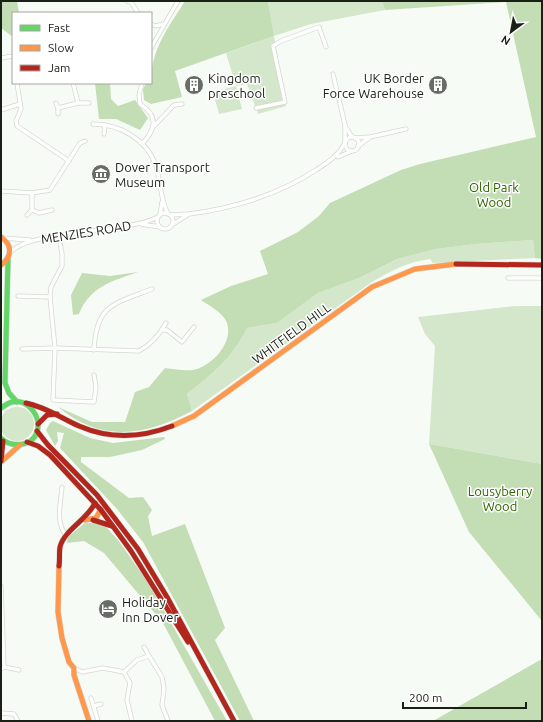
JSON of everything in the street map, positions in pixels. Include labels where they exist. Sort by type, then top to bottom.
[{"type":"main road","points":[[2,237],[9,244],[11,252],[8,259],[5,383],[10,393],[34,411],[38,424],[37,431],[27,442],[21,445],[1,462],[2,440],[12,445],[21,445]]},
{"type":"main road","points":[[1,265],[8,259]]},
{"type":"main road","name":"WHITFIELD HILL","points":[[20,402],[43,407],[92,432],[133,436],[163,430],[194,416],[372,288],[397,275],[416,269],[457,265],[542,265]]},
{"type":"main road","points":[[1,408],[8,403],[20,402]]},
{"type":"main road","points":[[38,424],[47,415],[57,414],[62,416]]},
{"type":"main road","points":[[37,431],[46,443],[70,465],[99,496],[129,537],[154,574],[234,721]]},
{"type":"main road","points":[[27,442],[38,446],[46,452],[101,510],[116,529],[150,579],[180,631],[196,653]]},
{"type":"main road","points":[[93,520],[99,515],[101,510],[99,496]]},
{"type":"main road","points":[[89,721],[74,675],[74,668],[69,662],[62,638],[58,612],[60,548],[66,535],[85,520],[91,513],[95,503]]},
{"type":"main road","points":[[85,520],[93,520],[107,524],[116,529]]},
{"type":"street","points":[[129,1],[137,12]]},
{"type":"street","points":[[152,43],[178,1]]},
{"type":"street","points":[[152,24],[156,26],[164,24]]},
{"type":"street","points":[[256,108],[285,102],[273,46],[281,41],[319,27],[326,47]]},
{"type":"street","points":[[152,37],[152,43]]},
{"type":"street","points":[[1,58],[12,56]]},
{"type":"street","points":[[334,74],[345,125],[345,142],[347,149],[355,150]]},
{"type":"street","points":[[18,84],[20,112],[16,122],[19,128],[68,161]]},
{"type":"street","points":[[73,84],[78,103]]},
{"type":"street","points":[[142,84],[139,95],[140,104],[151,113],[154,127]]},
{"type":"street","points":[[56,103],[58,114]]},
{"type":"street","points":[[58,108],[78,103],[89,103]]},
{"type":"street","points":[[1,110],[20,104]]},
{"type":"street","points":[[142,144],[154,127],[174,105],[182,104]]},
{"type":"street","points":[[93,124],[105,125],[129,133],[142,144],[156,166],[162,201],[173,219],[171,225]]},
{"type":"street","points":[[104,134],[105,125]]},
{"type":"street","points":[[345,125],[358,142],[358,146]]},
{"type":"street","points":[[335,158],[345,142],[353,137],[370,137],[406,130]]},
{"type":"street","points":[[159,216],[169,214],[188,214],[235,205],[268,196],[297,182],[335,158],[355,150],[370,137]]},
{"type":"street","points":[[1,192],[32,193],[50,190],[80,143],[85,140]]},
{"type":"street","points":[[27,215],[32,210],[32,193]]},
{"type":"street","points":[[162,201],[157,221],[160,227],[167,228],[176,220],[188,214]]},
{"type":"street","points":[[32,210],[39,213],[52,210]]},
{"type":"street","name":"MENZIES ROAD","points":[[2,237],[33,240],[58,237],[140,224],[159,216]]},
{"type":"street","name":"MENZIES ROAD","points":[[140,224],[160,227]]},
{"type":"street","points":[[58,237],[62,254],[62,266],[51,287],[50,297],[55,348],[53,400],[94,402],[96,387],[94,375]]},
{"type":"street","name":"MENZIES ROAD","points":[[11,252],[16,246],[33,240]]},
{"type":"street","points":[[508,278],[542,278]]},
{"type":"street","points":[[94,350],[96,328],[107,309],[118,302],[152,289]]},
{"type":"street","points":[[18,296],[50,297]]},
{"type":"street","points":[[22,349],[55,348],[139,351],[146,347],[162,330],[166,323]]},
{"type":"street","points":[[162,330],[167,330],[182,342],[194,327]]},
{"type":"street","points":[[62,487],[60,521],[61,529],[66,535]]},
{"type":"street","points":[[1,586],[2,668],[19,670]]},
{"type":"street","points":[[144,647],[162,677],[164,689],[162,705],[168,721]]},
{"type":"street","points":[[124,672],[137,660],[149,656]]},
{"type":"street","points":[[74,668],[82,672],[103,668],[124,672]]},
{"type":"street","points":[[124,672],[130,683],[127,700],[132,721]]},
{"type":"street","points":[[91,698],[98,721]]},
{"type":"street","points":[[94,706],[101,704]]},
{"type":"street","points":[[1,713],[14,714],[18,721]]},
{"type":"green space","points":[[2,1],[17,1],[19,12],[12,12],[12,36],[1,28]]},
{"type":"green space","points":[[185,1],[268,1],[274,36],[175,71],[182,97],[151,104],[144,100],[143,89],[146,84],[152,84],[152,71],[157,49]]},
{"type":"green space","points":[[268,1],[382,1],[385,10],[311,24],[274,36]]},
{"type":"green space","name":"Old Park Wood","points":[[382,1],[542,1],[542,259],[535,258],[533,240],[476,244],[436,249],[397,259],[359,278],[318,293],[277,323],[247,328],[235,349],[221,365],[187,394],[192,411],[157,426],[124,432],[107,431],[74,419],[58,407],[92,422],[125,422],[135,392],[149,387],[165,368],[193,370],[208,363],[221,350],[228,335],[228,327],[225,319],[217,311],[201,300],[231,286],[268,274],[260,251],[298,232],[319,216],[330,203],[401,170],[420,164],[536,137],[506,2],[385,10]]},
{"type":"green space","points":[[274,36],[286,106],[258,114],[247,84],[236,86],[226,53]]},
{"type":"green space","points":[[95,84],[110,84],[111,99],[118,106],[135,100],[148,118],[140,130],[116,119],[99,119]]},
{"type":"green space","points":[[236,86],[242,109],[219,114],[213,92]]},
{"type":"green space","points":[[533,240],[535,258],[433,263],[430,259],[414,262],[393,271],[372,282],[192,411],[187,394],[221,365],[235,349],[247,328],[277,323],[318,293],[359,278],[397,259],[436,249],[476,244]]},
{"type":"green space","points":[[138,272],[103,286],[89,297],[79,314],[73,315],[71,295],[82,273],[110,276]]},
{"type":"green space","points":[[515,306],[542,306],[542,464],[429,444],[435,346],[425,334],[418,317]]},
{"type":"green space","points":[[14,407],[20,407],[24,408],[31,414],[34,424],[33,431],[27,438],[20,441],[14,441],[10,440],[3,434],[0,427],[0,421],[1,417],[7,410]]},
{"type":"green space","points":[[53,421],[90,438],[113,443],[164,437],[165,439],[142,450],[110,457],[81,457],[81,462],[129,498],[143,497],[152,510],[148,516],[152,536],[185,524],[225,628],[215,640],[254,721],[240,721],[143,542],[117,509],[60,448],[64,433],[57,432],[58,441],[55,446],[46,430]]},
{"type":"green space","name":"Lousyberry Wood","points":[[429,444],[542,464],[542,621],[469,532]]},
{"type":"green space","points":[[85,523],[97,523],[106,527],[118,540],[147,581],[227,721],[215,721],[163,623],[104,553],[84,541],[67,543],[68,537]]},
{"type":"green space","points":[[542,659],[542,721],[433,721]]},
{"type":"traffic: fast","points":[[8,259],[5,383],[9,393],[17,402]]},
{"type":"traffic: fast","points":[[1,408],[12,402],[23,403],[36,415],[38,426],[34,437],[31,441],[26,443],[15,444],[1,438]]},
{"type":"traffic: slow","points":[[1,237],[8,244],[10,251],[5,262],[1,265]]},
{"type":"traffic: slow","points":[[172,426],[194,416],[372,287],[415,269],[456,264]]},
{"type":"traffic: slow","points":[[1,462],[20,445]]},
{"type":"traffic: slow","points":[[85,520],[96,518],[101,509]]},
{"type":"traffic: slow","points":[[59,566],[58,612],[62,638],[69,662],[74,668],[74,675],[89,721]]},
{"type":"traffic: jam","points":[[456,264],[542,265]]},
{"type":"traffic: jam","points":[[26,403],[47,410],[79,426],[113,435],[137,435],[172,426]]},
{"type":"traffic: jam","points":[[38,424],[47,415],[57,414]]},
{"type":"traffic: jam","points":[[37,431],[48,445],[97,495],[138,549],[167,597],[234,721]]},
{"type":"traffic: jam","points":[[1,461],[3,441]]},
{"type":"traffic: jam","points":[[27,442],[38,446],[50,455],[101,510],[131,551],[188,642]]},
{"type":"traffic: jam","points":[[59,566],[60,547],[62,541],[66,535],[87,515],[95,503]]},
{"type":"traffic: jam","points":[[93,520],[112,526]]},
{"type":"place","name":"Kingdom preschool","points":[[194,85]]},
{"type":"place","name":"UK Border Force Warehouse","points":[[438,85]]},
{"type":"place","name":"Dover Transport Museum","points":[[101,174]]},
{"type":"place","name":"Holiday Inn Dover","points":[[108,609]]}]
